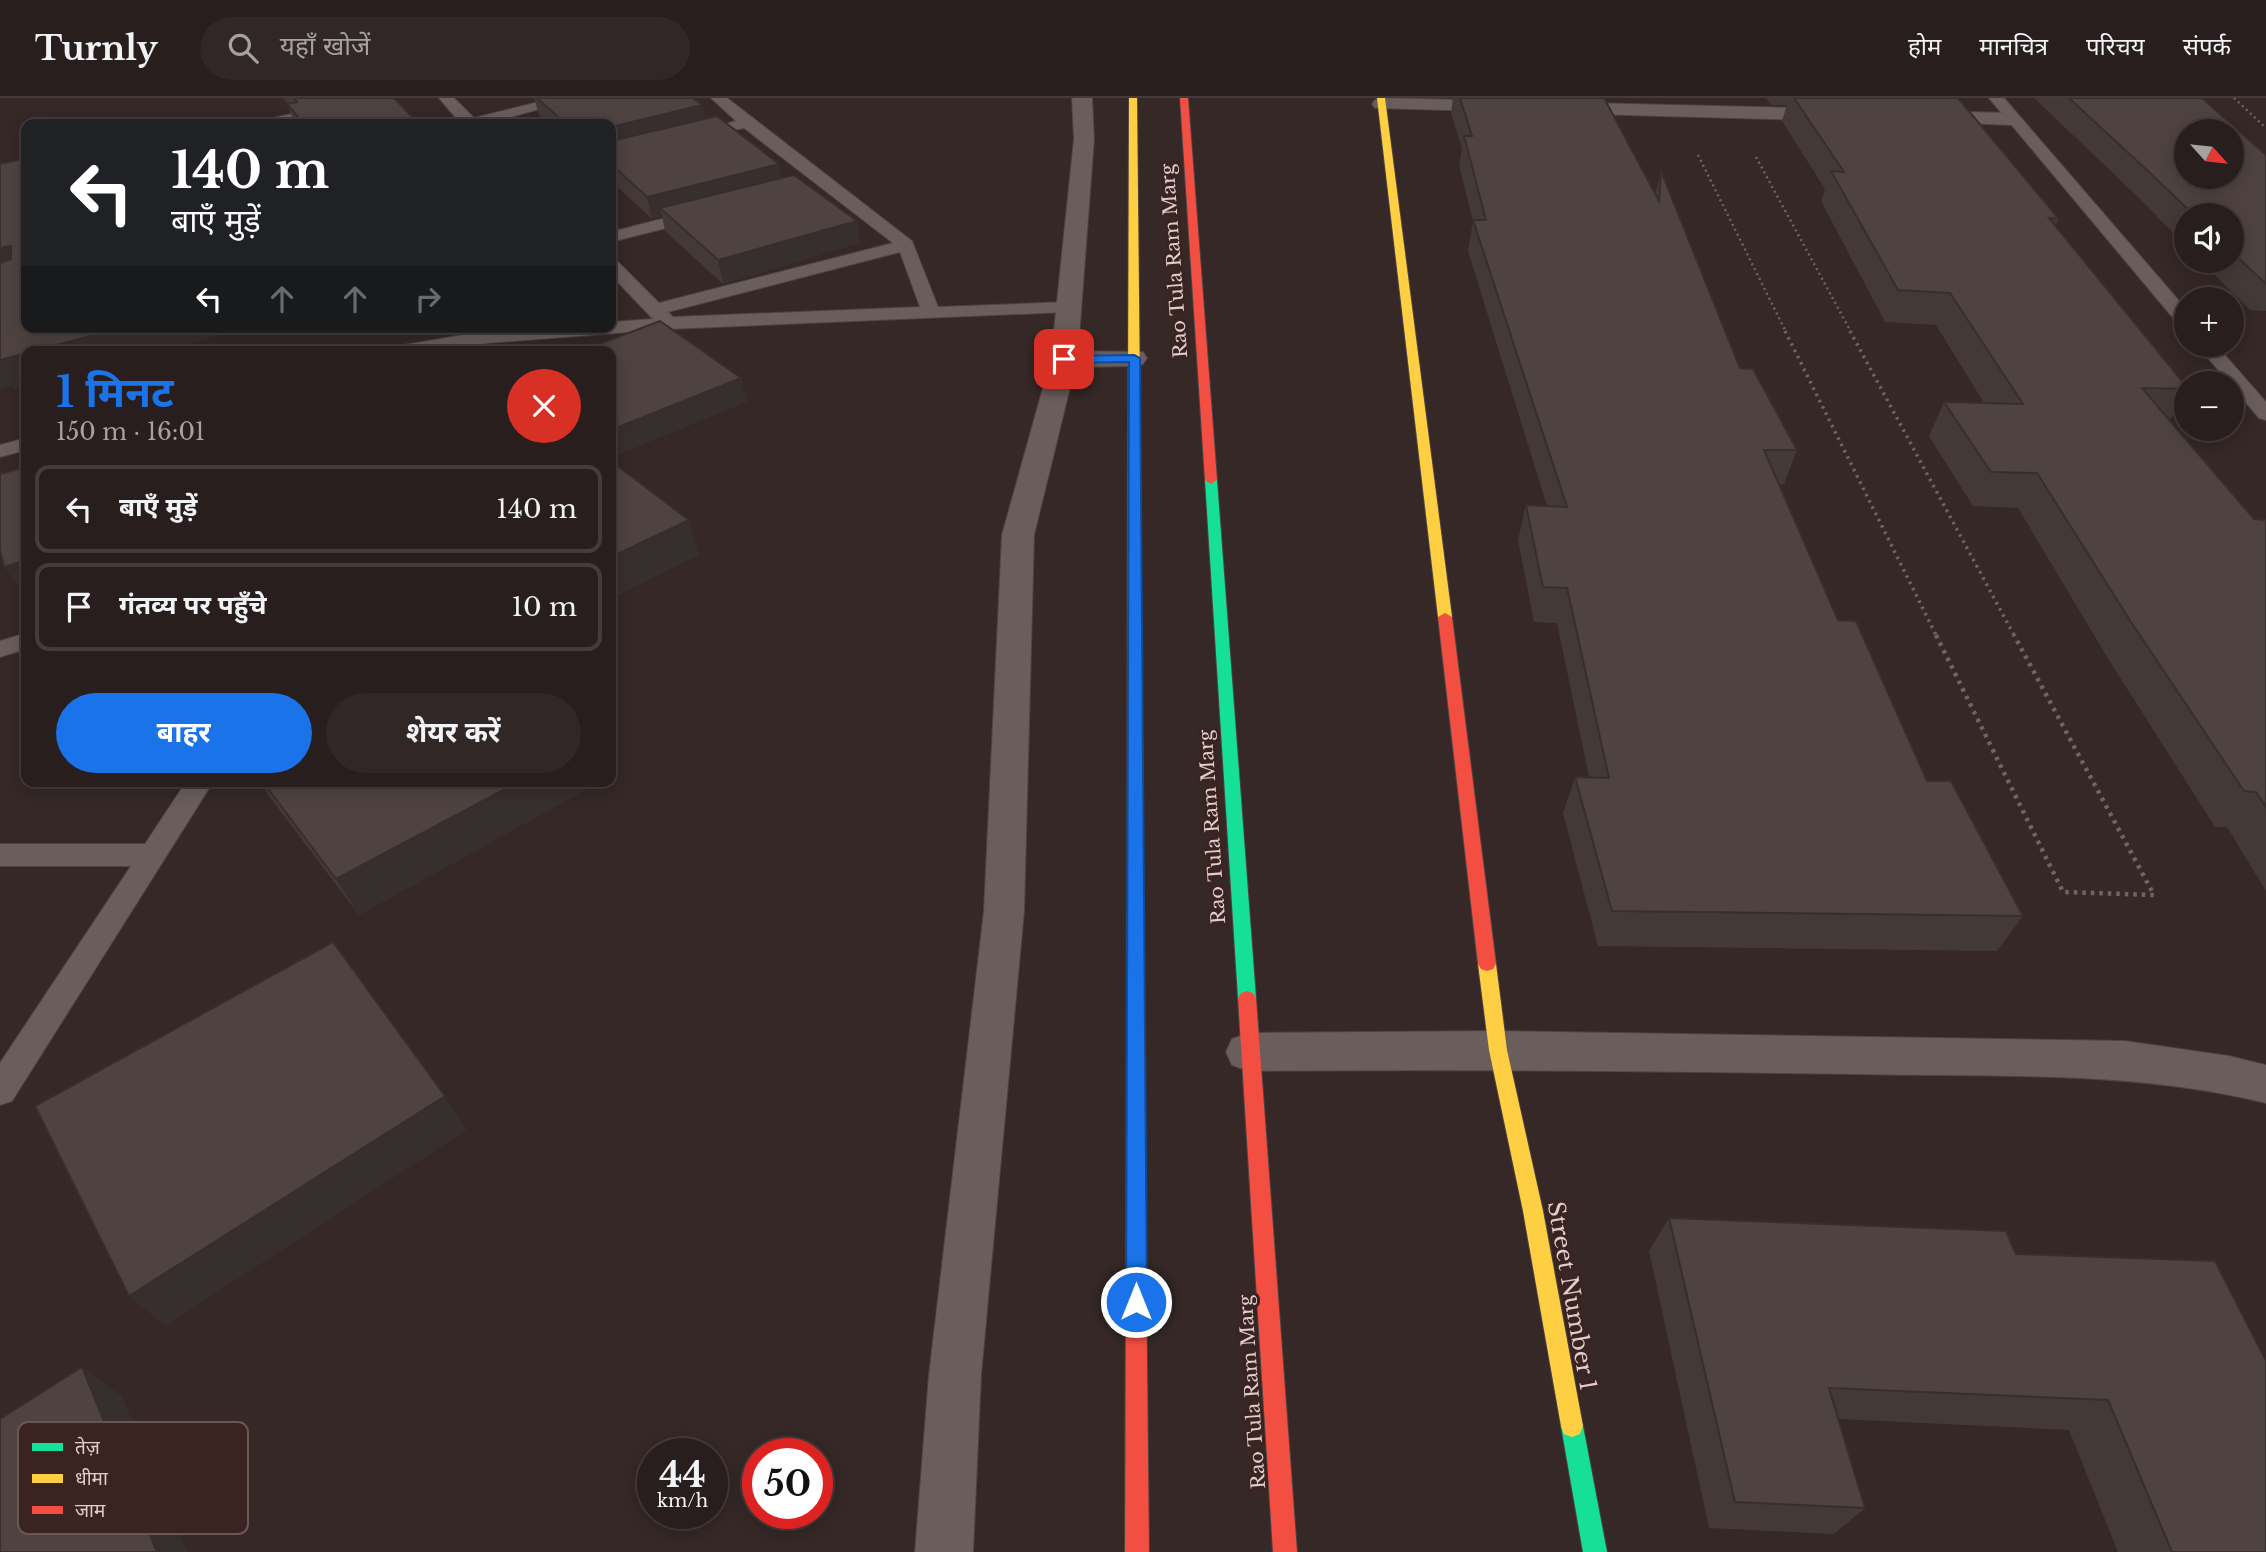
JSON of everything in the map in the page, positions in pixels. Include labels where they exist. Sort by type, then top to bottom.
[{"type":"main road","name":"Rao Tula Ram Marg","points":[[1133,98],[1137,1552]]},
{"type":"main road","name":"Rao Tula Ram Marg","points":[[1184,98],[1248,1052],[1285,1552]]},
{"type":"main road","name":"Street Number 1","points":[[1382,101],[1498,1050],[1533,1210],[1595,1552]]},
{"type":"street","points":[[944,1552],[955,1375],[1004,911],[1018,535],[1064,359],[1084,139],[1082,98]]},
{"type":"street","points":[[1382,101],[1859,115]]},
{"type":"street","points":[[1901,116],[2011,119]]},
{"type":"street","points":[[1064,359],[1134,358]]},
{"type":"street","points":[[1248,1052],[1498,1050],[2125,1060],[2229,1075],[2266,1084]]},
{"type":"lane","points":[[287,119],[384,98]]},
{"type":"lane","points":[[446,98],[466,119]]},
{"type":"lane","points":[[491,119],[573,98]]},
{"type":"lane","points":[[718,98],[823,183],[906,245],[931,312]]},
{"type":"lane","points":[[1996,98],[2011,119],[2174,307]]},
{"type":"lane","points":[[673,142],[747,123]]},
{"type":"lane","points":[[797,190],[823,183]]},
{"type":"lane","points":[[616,236],[717,210]]},
{"type":"lane","points":[[662,317],[906,245]]},
{"type":"lane","points":[[616,270],[662,317]]},
{"type":"lane","points":[[616,324],[662,317],[1067,307]]},
{"type":"lane","points":[[461,346],[555,333]]},
{"type":"lane","points":[[2217,357],[2266,414]]},
{"type":"lane","points":[[2,445],[21,444]]},
{"type":"lane","points":[[0,649],[21,643]]},
{"type":"lane","points":[[0,1091],[197,787]]},
{"type":"lane","points":[[0,855],[153,855]]},
{"type":"path","points":[[2234,98],[2266,128]]},
{"type":"path","points":[[1695,149],[2063,892],[2154,895],[1745,136],[1735,112]]},
{"type":"building","points":[[294,98],[394,98],[414,119],[300,119],[287,104],[297,102]]},
{"type":"building","points":[[537,98],[693,98],[702,105],[616,126],[616,119],[560,119]]},
{"type":"building","points":[[1460,98],[1604,98],[1659,201],[1661,171],[1740,368],[1753,369],[1797,450],[1764,450],[1838,620],[1856,621],[1927,781],[1951,781],[2023,916],[1612,911],[1575,777],[1609,778],[1567,588],[1543,587],[1526,505],[1567,507],[1473,220],[1486,220],[1464,136],[1472,136]]},
{"type":"building","points":[[1794,98],[1958,98],[2059,219],[2049,218],[2174,371],[2174,389],[2142,388],[2174,425],[2174,441],[2187,441],[2254,519],[2266,520],[2266,807],[2256,792],[2244,791],[2131,622],[2037,473],[1991,472],[1944,402],[2023,404],[1950,293],[1898,290],[1831,171],[1844,172]]},
{"type":"building","points":[[2069,98],[2202,98],[2226,119],[2174,119],[2174,189],[2244,189],[2244,135],[2266,155],[2266,284],[2244,263],[2244,203],[2181,203]]},
{"type":"building","points":[[717,116],[779,164],[647,197],[616,169],[616,140]]},
{"type":"building","points":[[21,159],[21,333],[101,333],[53,346],[21,346],[21,354],[0,360],[0,263],[11,259],[11,246],[0,248],[0,164]]},
{"type":"building","points":[[794,175],[857,221],[718,260],[660,208]]},
{"type":"building","points":[[660,321],[741,378],[616,428],[616,346],[594,346]]},
{"type":"building","points":[[616,465],[689,520],[616,555]]},
{"type":"building","points":[[21,468],[21,562],[4,567],[0,550],[0,474]]},
{"type":"building","points":[[267,787],[509,787],[336,879]]},
{"type":"building","points":[[333,942],[445,1096],[129,1296],[35,1106]]},
{"type":"building","points":[[1669,1218],[2006,1231],[2016,1254],[2215,1261],[2266,1361],[2266,1552],[2172,1552],[2108,1400],[1829,1388],[1865,1508],[1735,1502]]},
{"type":"building","points":[[82,1367],[104,1422],[18,1422],[18,1534],[150,1534],[157,1552],[0,1552],[0,1419]]},
{"type":"traffic: fast","points":[[1134,395],[1135,901]]},
{"type":"traffic: fast","points":[[1211,480],[1247,998]]},
{"type":"traffic: fast","points":[[1572,1426],[1595,1552]]},
{"type":"traffic: slow","points":[[1133,98],[1134,395]]},
{"type":"traffic: slow","points":[[1381,98],[1445,617]]},
{"type":"traffic: slow","points":[[1135,901],[1136,1263]]},
{"type":"traffic: slow","points":[[1487,964],[1498,1050],[1533,1211],[1572,1426]]},
{"type":"traffic: jam","points":[[1184,98],[1211,480]]},
{"type":"traffic: jam","points":[[1445,617],[1487,964]]},
{"type":"traffic: jam","points":[[1247,998],[1285,1552]]},
{"type":"traffic: jam","points":[[1136,1263],[1137,1552]]},
{"type":"route","points":[[1064,359],[1134,358],[1136,1302]]}]
